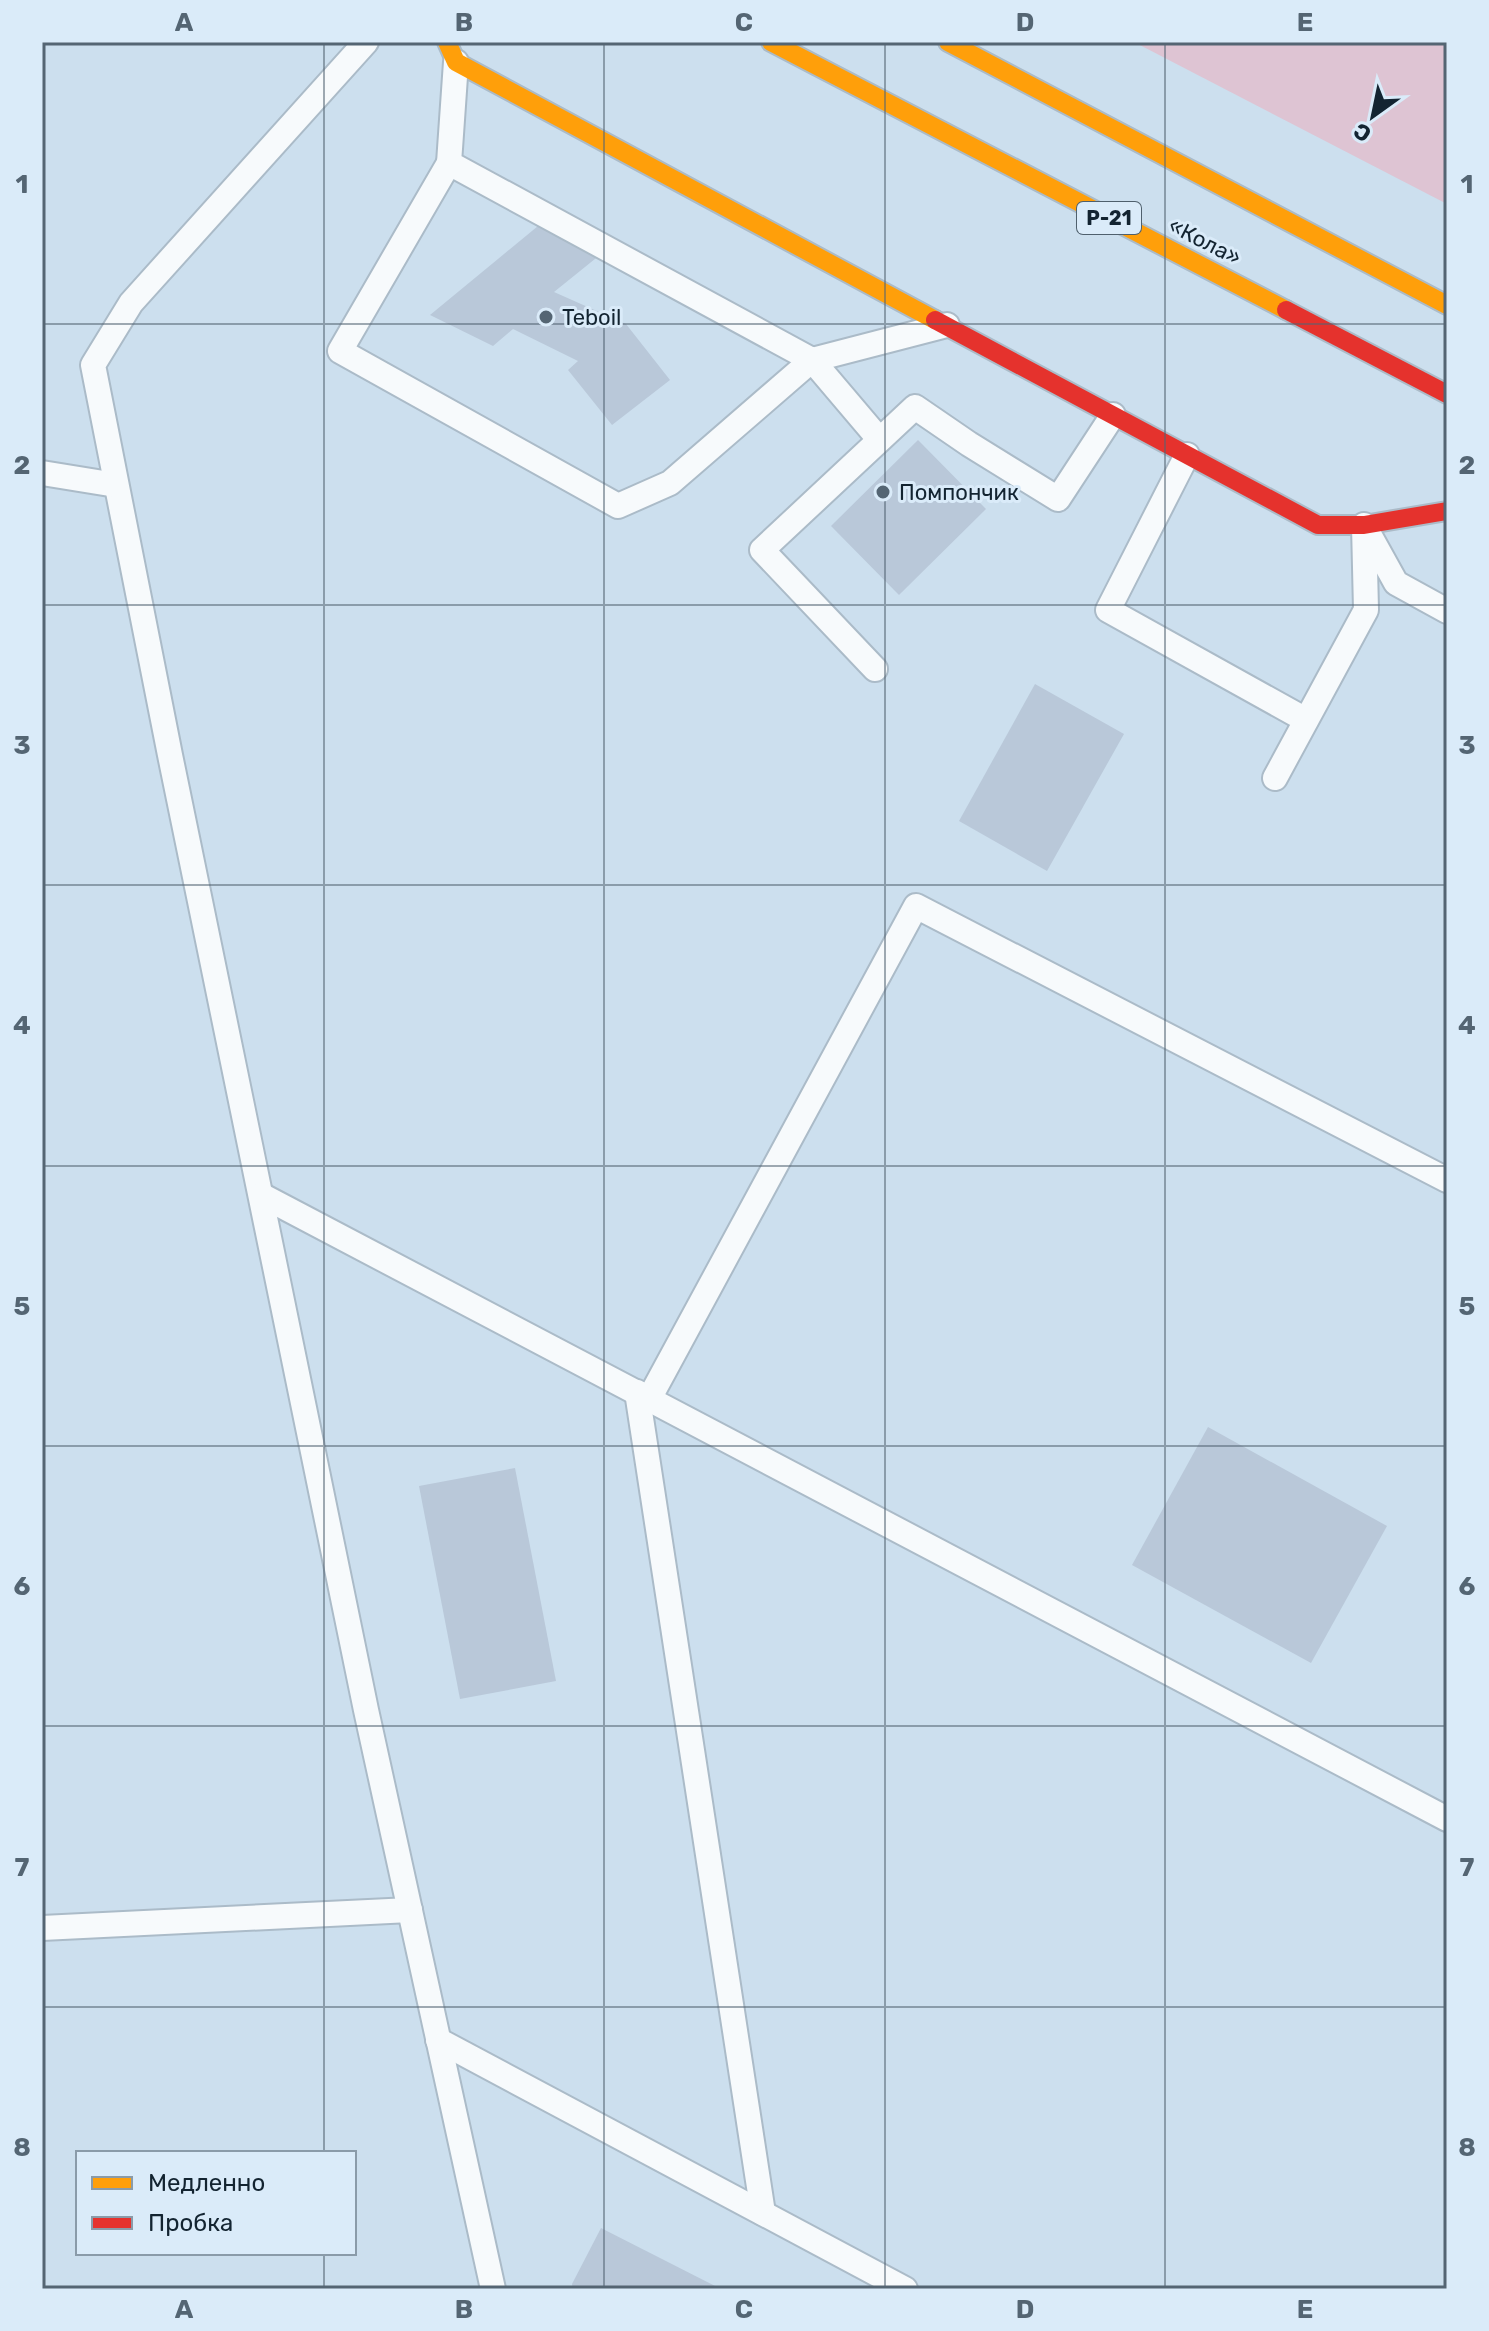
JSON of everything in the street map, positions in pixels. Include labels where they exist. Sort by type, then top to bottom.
[{"type":"main road","name":"«Кола»","points":[[771,42],[1447,394]]},
{"type":"main road","points":[[948,42],[1447,305]]},
{"type":"main road","points":[[451,52],[1318,525],[1364,525],[1447,511]]},
{"type":"lane","points":[[366,42],[131,303],[93,365],[366,1710],[493,2289]]},
{"type":"lane","points":[[451,52],[449,163],[340,351],[618,506],[670,483],[812,360],[947,325]]},
{"type":"lane","points":[[449,163],[812,360],[879,439]]},
{"type":"lane","points":[[875,669],[762,550],[915,407],[1058,499],[1113,415]]},
{"type":"lane","points":[[1187,455],[1108,610],[1306,720]]},
{"type":"lane","points":[[42,473],[116,485]]},
{"type":"lane","points":[[1364,525],[1396,583],[1447,611]]},
{"type":"lane","points":[[1275,778],[1366,610],[1364,525]]},
{"type":"lane","points":[[763,2213],[643,1396],[916,906],[1447,1180]]},
{"type":"lane","points":[[261,1195],[1447,1819]]},
{"type":"lane","points":[[42,1928],[410,1910]]},
{"type":"lane","points":[[438,2040],[905,2289]]},
{"type":"shaded area","points":[[1134,42],[1447,42],[1447,204]]},
{"type":"building","points":[[555,212],[616,242],[554,292],[626,324],[670,380],[612,425],[568,370],[578,361],[513,329],[493,346],[430,315]]},
{"type":"building","points":[[918,440],[986,509],[899,595],[831,526]]},
{"type":"building","points":[[1035,684],[1124,734],[1047,871],[959,821]]},
{"type":"building","points":[[1208,1427],[1387,1526],[1311,1663],[1132,1565]]},
{"type":"building","points":[[515,1468],[556,1681],[460,1699],[419,1486]]},
{"type":"building","points":[[601,2228],[721,2289],[573,2289],[572,2284]]},
{"type":"traffic: slow","points":[[447,42],[456,62],[935,320]]},
{"type":"traffic: slow","points":[[771,42],[1286,310]]},
{"type":"traffic: slow","points":[[948,42],[1447,305]]},
{"type":"traffic: jam","points":[[1286,310],[1447,394]]},
{"type":"traffic: jam","points":[[935,320],[1318,525],[1364,525],[1447,511]]},
{"type":"place","name":"Teboil","points":[[546,317]]},
{"type":"place","name":"Помпончик","points":[[883,492]]}]
